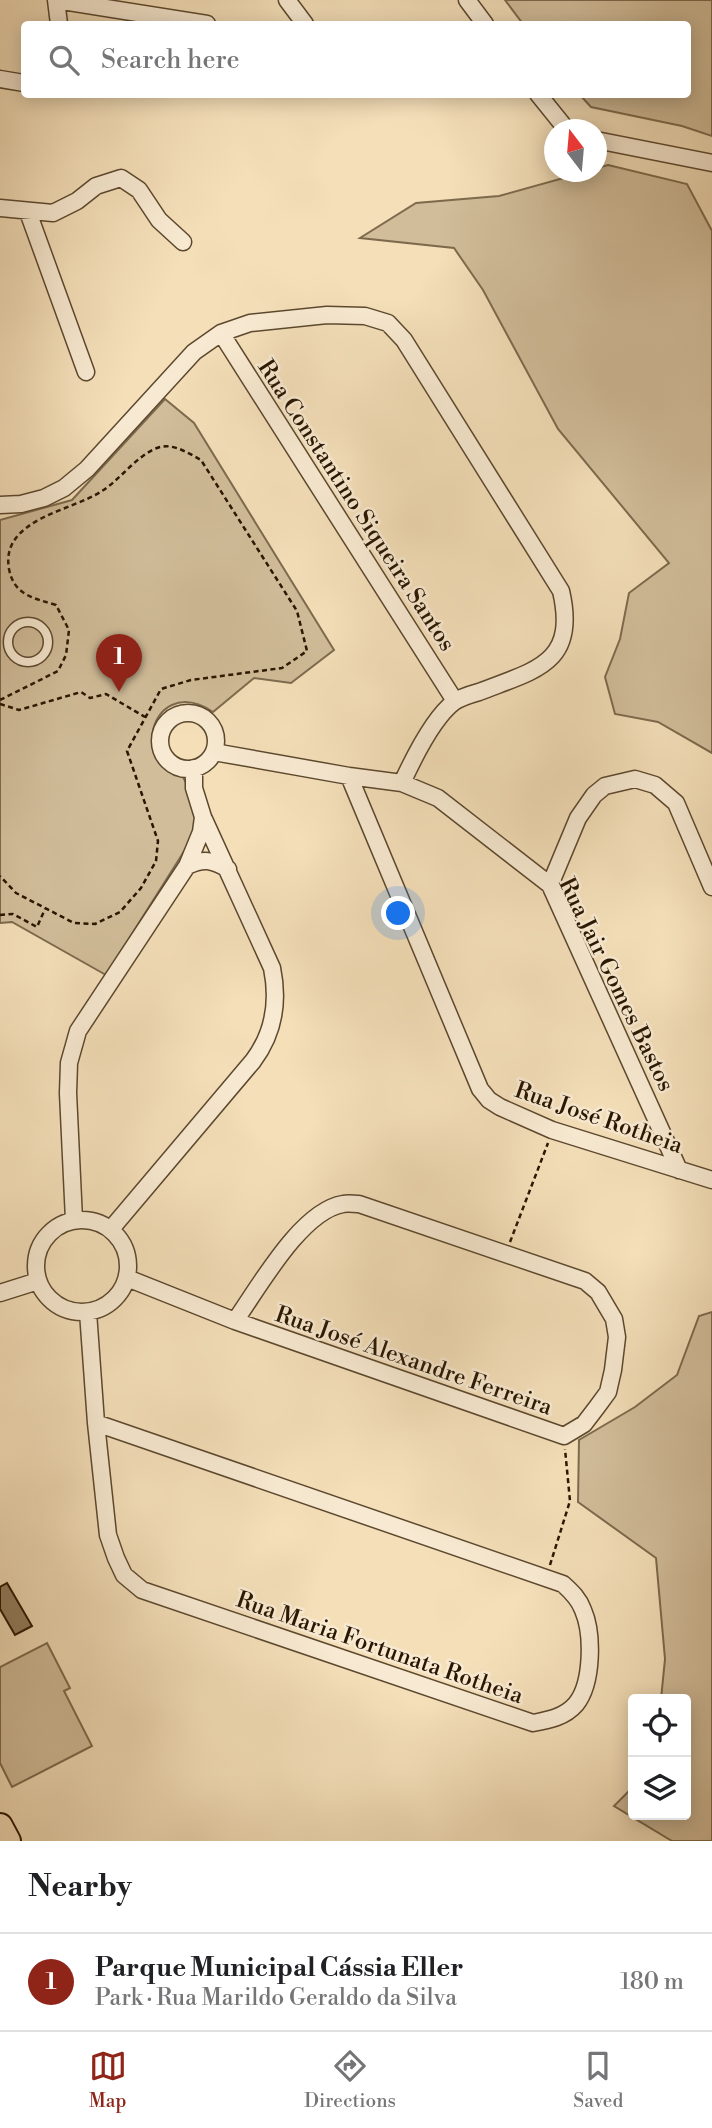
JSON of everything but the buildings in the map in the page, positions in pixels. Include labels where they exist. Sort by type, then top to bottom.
[{"type":"main road","points":[[0,1826],[8,1841]]},
{"type":"street","points":[[59,21],[56,0],[188,21]]},
{"type":"street","points":[[287,0],[303,21]]},
{"type":"street","points":[[467,0],[483,21]]},
{"type":"street","points":[[0,79],[21,82]]},
{"type":"street","points":[[541,98],[558,119]]},
{"type":"street","points":[[607,141],[712,163]]},
{"type":"street","points":[[0,208],[53,213],[77,201],[96,186],[121,178],[139,190],[159,220],[183,242]]},
{"type":"street","points":[[28,212],[86,372]]},
{"type":"street","name":"Rua Constantino Siqueira Santos","points":[[0,505],[21,504],[44,498],[64,488],[87,469],[194,352],[221,333],[250,323],[327,315],[365,316],[388,323],[404,340],[561,591],[565,608],[562,639],[554,656],[539,669],[455,701],[221,333]]},
{"type":"street","points":[[402,783],[412,761],[455,701]]},
{"type":"street","points":[[186,713],[207,720],[214,730],[216,741],[214,752],[206,762],[194,768],[172,764],[164,756],[160,745],[166,723],[175,716],[186,713]]},
{"type":"street","name":"Rua Jair Gomes Bastos","points":[[214,752],[402,783],[438,798],[550,885],[680,1170]]},
{"type":"street","points":[[111,1229],[253,1061],[268,1035],[276,1003],[272,968],[204,817],[194,788],[194,768]]},
{"type":"street","name":"Rua José Rotheia","points":[[349,776],[480,1088],[489,1100],[552,1130],[712,1180]]},
{"type":"street","points":[[550,885],[578,818],[594,794],[605,786],[635,779],[655,785],[676,803],[712,887]]},
{"type":"street","points":[[74,1220],[68,1093],[69,1063],[78,1031],[187,866],[204,817]]},
{"type":"street","points":[[187,866],[201,860],[212,860],[228,869]]},
{"type":"street","name":"Rua José Alexandre Ferreira","points":[[127,1278],[235,1321],[564,1436],[584,1424],[608,1392],[617,1337],[614,1319],[598,1292],[584,1281],[359,1204],[343,1204],[310,1220],[293,1238],[235,1321]]},
{"type":"street","points":[[74,1220],[87,1220],[111,1229],[120,1239],[129,1264],[127,1278],[119,1294],[105,1306],[88,1312],[63,1309],[52,1302],[38,1282],[35,1266],[38,1250],[46,1236],[59,1226],[74,1220]]},
{"type":"street","points":[[0,1293],[38,1282]]},
{"type":"street","name":"Rua Maria Fortunata Rotheia","points":[[88,1312],[96,1423],[108,1535],[124,1575],[142,1590],[533,1723],[557,1718],[577,1704],[587,1680],[590,1635],[577,1597],[563,1584],[96,1423]]},
{"type":"lane","points":[[0,627],[8,636],[12,654],[24,662],[37,660],[47,649],[44,629],[33,622],[21,623],[8,636]]},
{"type":"path","points":[[0,702],[58,671],[66,655],[69,630],[56,605],[24,595],[10,577],[6,556],[16,536],[32,522],[102,491],[136,461],[159,447],[176,447],[201,460],[297,611],[307,650],[282,668],[191,680],[161,689],[127,751],[158,841],[156,861],[141,888],[120,912],[95,924],[75,923],[16,893],[0,876]]},
{"type":"path","points":[[0,702],[19,710],[80,692],[90,698],[106,694],[146,717]]},
{"type":"path","points":[[0,915],[13,914],[37,928],[45,909]]},
{"type":"path","points":[[505,1255],[552,1130]]},
{"type":"path","points":[[545,1578],[570,1502],[564,1436]]},
{"type":"shaded area","points":[[505,0],[712,0],[712,136],[682,126],[591,107],[583,98],[691,98],[691,21],[521,21]]},
{"type":"shaded area","points":[[607,165],[687,184],[712,231],[712,753],[658,722],[615,714],[605,677],[620,639],[629,593],[669,563],[558,429],[483,290],[454,248],[360,238],[416,203],[499,196],[549,182],[607,182]]},
{"type":"shaded area","points":[[165,399],[194,423],[334,650],[291,683],[254,678],[213,712],[199,704],[183,702],[172,705],[159,716],[153,733],[155,750],[159,758],[181,774],[187,784],[196,812],[195,834],[106,975],[12,922],[0,923],[0,520],[72,500]]},
{"type":"shaded area","points":[[712,1312],[712,1841],[672,1841],[637,1820],[691,1820],[691,1694],[662,1694],[665,1659],[656,1558],[578,1502],[579,1440],[635,1407],[677,1375],[699,1316]]},
{"type":"shaded area","points":[[47,1643],[70,1688],[64,1691],[92,1746],[12,1787],[0,1763],[0,1667]]},
{"type":"shaded area","points":[[628,1792],[628,1814],[614,1806]]},
{"type":"place","name":"Parque Municipal Cássia Eller","points":[[119,692]]}]
